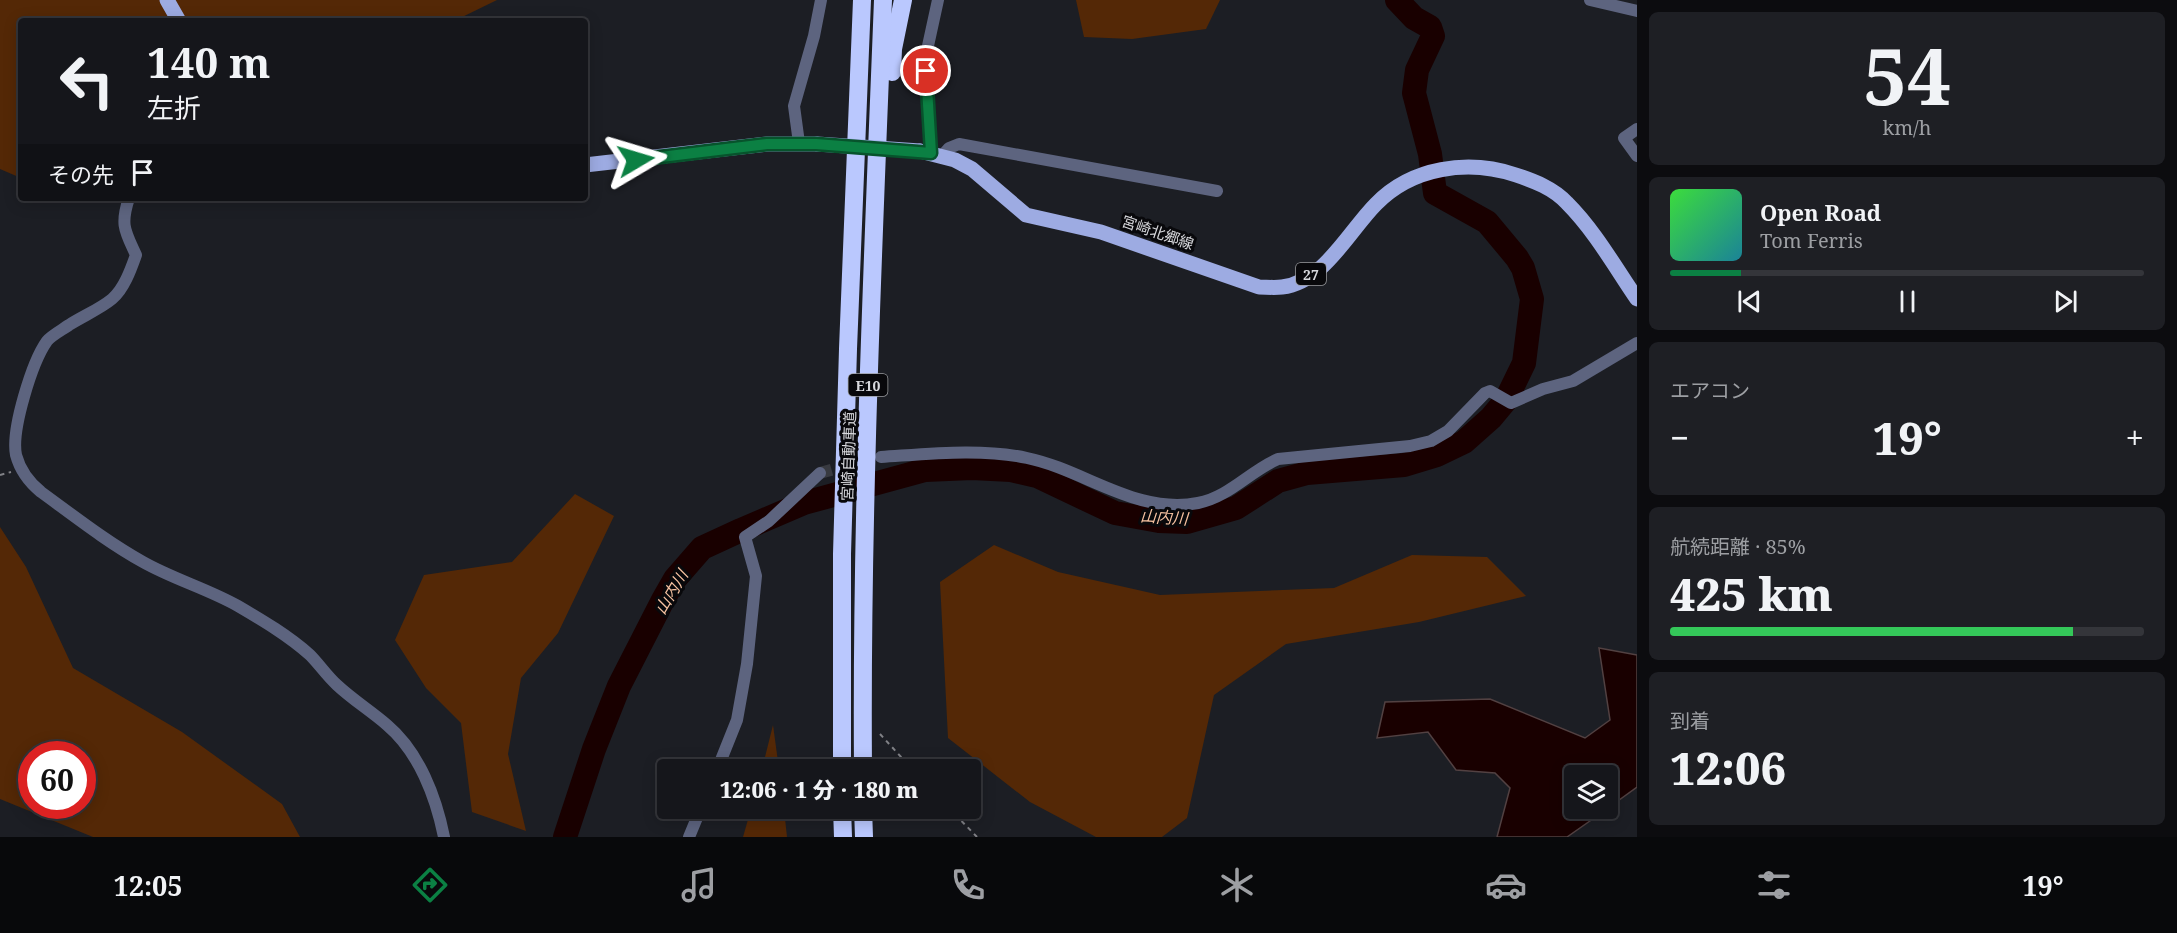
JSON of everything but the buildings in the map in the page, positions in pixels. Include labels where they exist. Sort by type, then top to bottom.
[{"type":"highway","name":"宮崎自動車道","points":[[842,759],[843,497],[862,0]]},
{"type":"highway","name":"宮崎自動車道","points":[[863,759],[864,524],[871,274],[883,0]]},
{"type":"highway","points":[[871,274],[882,228],[893,49],[903,0]]},
{"type":"highway","points":[[842,819],[843,837]]},
{"type":"highway","points":[[863,819],[864,837]]},
{"type":"main road","points":[[167,0],[177,18]]},
{"type":"main road","name":"宮崎北郷線","points":[[588,165],[767,144],[799,143],[931,154],[972,169],[1026,215],[1101,232],[1259,287],[1283,287],[1305,278],[1331,259],[1376,204],[1393,189],[1421,175],[1453,167],[1483,167],[1533,180],[1566,201],[1584,222],[1637,299]]},
{"type":"street","points":[[799,143],[794,106],[814,36],[821,0]]},
{"type":"street","points":[[938,0],[926,55],[931,154],[959,144],[1217,191]]},
{"type":"street","points":[[1590,0],[1637,12]]},
{"type":"street","points":[[1637,129],[1624,138],[1637,156]]},
{"type":"street","points":[[128,201],[124,211],[124,227],[136,255],[128,276],[113,298],[48,340],[37,360],[23,401],[15,446],[20,466],[31,484],[109,541],[143,562],[236,605],[303,649],[345,692],[388,725],[407,747],[420,767],[432,793],[444,837]]},
{"type":"street","points":[[881,457],[967,452],[1026,457],[1058,467],[1138,500],[1170,505],[1197,503],[1215,498],[1266,464],[1278,459],[1410,446],[1431,441],[1448,431],[1485,393],[1490,391],[1511,403],[1543,389],[1574,381],[1637,343]]},
{"type":"street","points":[[721,759],[737,720],[747,664],[756,576],[745,537],[769,521],[820,473]]},
{"type":"street","points":[[690,837],[697,819]]},
{"type":"path","points":[[880,734],[903,759]]},
{"type":"path","points":[[959,819],[976,837]]},
{"type":"shaded area","points":[[0,0],[497,0],[460,18],[18,18],[18,177],[0,169]]},
{"type":"shaded area","points":[[1076,0],[1220,0],[1206,29],[1132,39],[1084,37]]},
{"type":"shaded area","points":[[575,494],[614,516],[558,633],[521,678],[508,754],[526,831],[472,812],[461,723],[426,688],[395,640],[424,575],[512,562]]},
{"type":"shaded area","points":[[0,527],[26,567],[73,668],[182,732],[282,804],[300,837],[93,837],[49,819],[96,819],[96,741],[18,741],[18,806],[0,799]]},
{"type":"shaded area","points":[[994,545],[1058,572],[1160,595],[1334,588],[1412,555],[1487,557],[1526,596],[1419,622],[1286,644],[1214,695],[1187,818],[1162,837],[1096,837],[1030,802],[981,764],[981,759],[975,759],[948,738],[940,582]]},
{"type":"shaded area","points":[[1599,648],[1637,655],[1637,787],[1618,801],[1618,765],[1564,765],[1564,819],[1593,819],[1567,837],[1497,837],[1510,788],[1495,773],[1456,770],[1428,732],[1377,738],[1385,702],[1490,699],[1585,738],[1610,720]]},
{"type":"shaded area","points":[[773,725],[778,759],[764,759]]},
{"type":"shaded area","points":[[748,819],[785,819],[787,837],[743,837]]},
{"type":"waterway","name":"山内川","points":[[565,837],[594,749],[619,686],[675,579],[702,548],[741,530],[804,503],[925,470],[972,468],[1011,470],[1037,476],[1115,513],[1159,521],[1187,522],[1236,508],[1278,481],[1307,473],[1404,465],[1437,455],[1464,442],[1491,418],[1506,400],[1524,363],[1532,299],[1523,268],[1487,222],[1435,193],[1430,154],[1414,93],[1417,70],[1433,36],[1430,27],[1414,18],[1397,0]]},
{"type":"tunnel","points":[[820,473],[871,459]]},
{"type":"route","points":[[636,160],[767,144],[816,144],[931,153],[926,71]]}]
